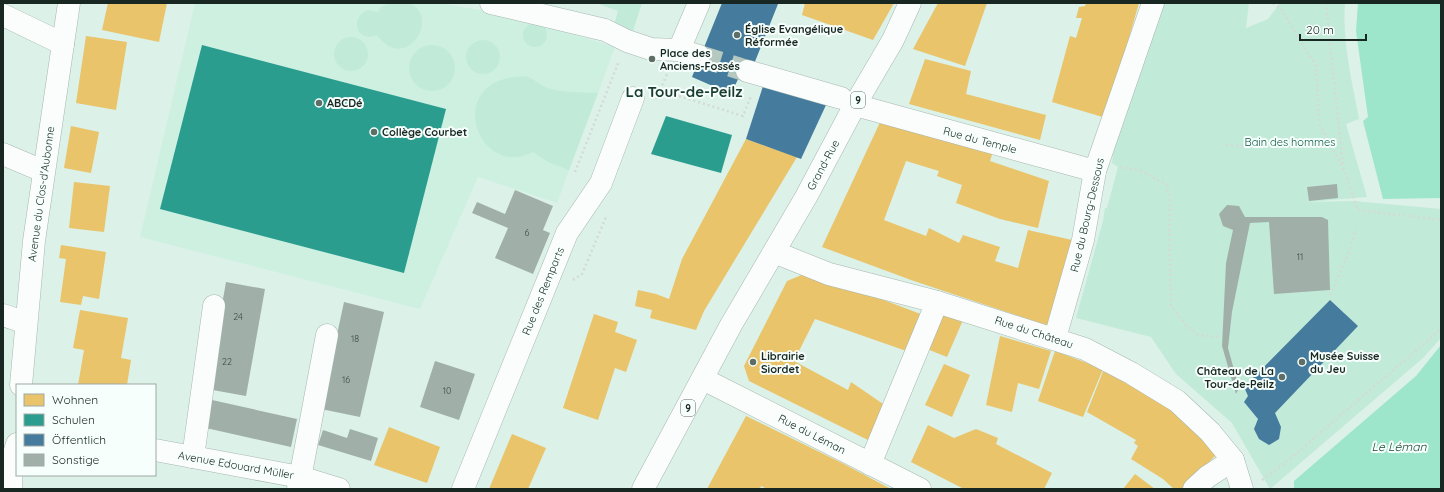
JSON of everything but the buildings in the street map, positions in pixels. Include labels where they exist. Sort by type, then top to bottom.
[{"type":"street","name":"Avenue du Clos-d'Aubonne","points":[[21,384],[34,241],[43,171],[69,3]]},
{"type":"street","points":[[491,3],[605,30],[627,41],[651,49],[689,53],[699,3]]},
{"type":"street","name":"Grand-Rue","points":[[704,379],[731,325],[774,252],[893,40],[910,3]]},
{"type":"street","name":"Rue du Bourg-Dessous","points":[[1055,338],[1083,240],[1095,171],[1153,3]]},
{"type":"street","points":[[3,15],[63,44]]},
{"type":"street","points":[[754,73],[842,98]]},
{"type":"street","name":"Rue des Remparts","points":[[463,489],[567,233],[601,183],[633,98]]},
{"type":"street","name":"Rue du Temple","points":[[866,108],[1095,171]]},
{"type":"street","points":[[3,154],[43,171]]},
{"type":"street","name":"Rue du Château","points":[[774,252],[829,274],[937,302],[1086,348],[1177,401],[1210,432],[1251,485]]},
{"type":"street","points":[[870,464],[937,302]]},
{"type":"street","points":[[193,457],[214,306]]},
{"type":"street","points":[[3,315],[26,323]]},
{"type":"street","points":[[299,483],[327,335]]},
{"type":"street","name":"Rue du Léman","points":[[704,379],[920,489]]},
{"type":"street","name":"9","points":[[643,489],[704,379]]},
{"type":"street","points":[[11,489],[12,460],[16,447]]},
{"type":"street","name":"Avenue Edouard Müller","points":[[156,450],[193,457],[299,483],[338,489]]},
{"type":"street","points":[[1194,489],[1207,476],[1233,460]]},
{"type":"path","points":[[1273,3],[1281,9],[1316,66],[1319,123],[1343,168],[1358,210],[1441,220]]},
{"type":"path","points":[[1326,3],[1343,168]]},
{"type":"path","points":[[575,172],[627,41]]},
{"type":"path","points":[[660,90],[743,116],[754,73]]},
{"type":"path","points":[[1226,145],[1246,146]]},
{"type":"path","points":[[1118,166],[1141,171],[1167,185],[1170,204],[1169,240],[1171,305],[1186,325],[1198,335],[1218,337]]},
{"type":"path","points":[[1330,295],[1348,254],[1356,230]]},
{"type":"path","points":[[1251,485],[1285,464],[1441,329]]},
{"type":"shaded area","name":"Collège Courbet","points":[[195,3],[439,3],[503,14],[615,47],[557,203],[478,177],[420,309],[140,237]]},
{"type":"green space","points":[[389,3],[408,3],[418,9],[422,19],[421,29],[409,46],[399,49],[388,46],[377,35],[371,37],[365,36],[358,29],[358,19],[362,14],[368,10],[378,12],[380,8]]},
{"type":"green space","points":[[596,3],[642,3],[633,31],[614,25],[618,11]]},
{"type":"green space","name":"Bain des hommes","points":[[1158,3],[1249,3],[1246,28],[1268,19],[1280,3],[1345,3],[1344,18],[1346,47],[1359,119],[1346,124],[1367,197],[1306,202],[1354,201],[1441,209],[1441,338],[1423,358],[1270,489],[1232,423],[1176,374],[1151,337],[1076,318],[1103,221],[1105,208],[1107,208],[1118,167],[1112,163],[1113,153]]},
{"type":"green space","points":[[535,23],[544,26],[547,35],[544,44],[535,47],[526,44],[523,35],[526,26]]},
{"type":"green space","points":[[351,37],[363,42],[368,54],[363,66],[351,71],[339,66],[334,54],[339,42]]},
{"type":"green space","points":[[480,40],[486,40],[490,41],[497,47],[500,57],[499,64],[493,71],[486,74],[480,74],[476,73],[469,67],[466,60],[466,54],[467,50],[473,43]]},
{"type":"green space","points":[[432,45],[445,49],[451,55],[455,68],[451,81],[445,87],[432,91],[419,87],[413,81],[409,68],[413,55],[419,49]]},
{"type":"green space","points":[[526,76],[545,87],[554,90],[598,93],[569,170],[548,162],[533,152],[515,157],[500,154],[487,146],[479,133],[475,118],[477,103],[485,90],[501,80]]},
{"type":"water","points":[[1358,3],[1441,3],[1441,198],[1383,199],[1363,121],[1368,117],[1356,31]]},
{"type":"water","name":"Le Léman","points":[[1441,345],[1441,489],[1294,489],[1294,481],[1416,376]]},
{"type":"tunnel","points":[[699,56],[747,71]]},
{"type":"place","name":"Église Evangélique Réformée","points":[[737,35]]},
{"type":"place","name":"Place des Anciens-Fossés","points":[[652,59]]},
{"type":"place","name":"ABCDé","points":[[319,103]]},
{"type":"place","name":"Collège Courbet","points":[[374,132]]},
{"type":"place","name":"Librairie Siordet","points":[[753,362]]},
{"type":"place","name":"Musée Suisse du Jeu","points":[[1302,362]]},
{"type":"place","name":"Château de La Tour-de-Peilz","points":[[1282,377]]},
{"type":"district","name":"La Tour-de-Peilz","points":[[684,91]]}]
